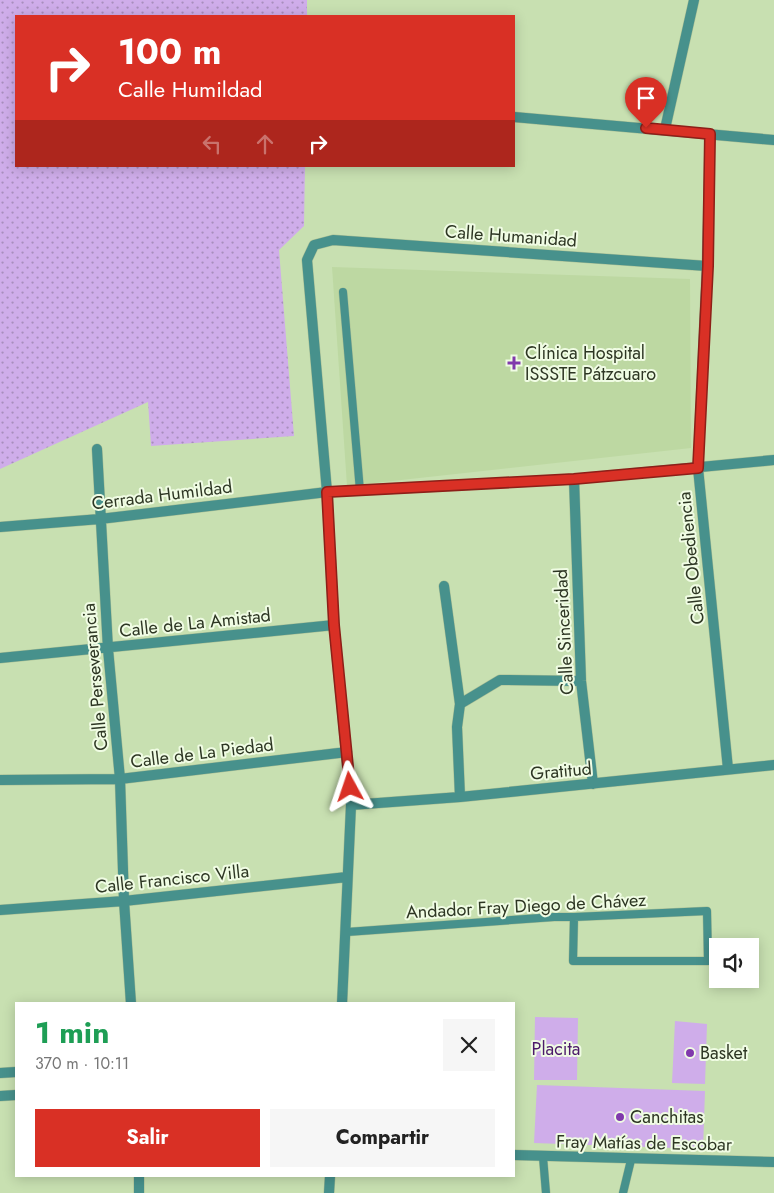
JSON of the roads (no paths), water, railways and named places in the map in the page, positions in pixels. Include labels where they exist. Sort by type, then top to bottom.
[{"type":"street","points":[[666,130],[694,0]]},
{"type":"street","points":[[515,118],[774,140]]},
{"type":"street","name":"Calle Obediencia","points":[[710,134],[708,266],[698,468],[728,769]]},
{"type":"street","name":"Calle Humanidad","points":[[327,492],[307,260],[314,245],[333,240],[708,266]]},
{"type":"street","name":"Calle Perseverancia","points":[[96,449],[108,649],[120,779],[124,902],[131,1002]]},
{"type":"street","name":"Cerrada Humildad","points":[[0,527],[100,519],[327,492],[574,479],[774,460]]},
{"type":"street","name":"Calle Sinceridad","points":[[574,479],[581,681],[593,784]]},
{"type":"street","points":[[327,492],[334,625],[351,804],[347,878],[347,932],[342,1002]]},
{"type":"street","points":[[444,586],[460,704],[457,726],[460,796]]},
{"type":"street","name":"Calle de La Amistad","points":[[0,658],[108,649],[334,625]]},
{"type":"street","points":[[460,704],[500,680],[581,681]]},
{"type":"street","name":"Calle de La Piedad","points":[[0,780],[120,779],[347,752]]},
{"type":"street","name":"Gratitud","points":[[351,804],[593,784],[774,765]]},
{"type":"street","name":"Calle Francisco Villa","points":[[0,910],[124,902],[347,878]]},
{"type":"street","points":[[0,1073],[15,1072]]},
{"type":"street","points":[[0,1096],[15,1095]]},
{"type":"street","name":"Fray Matías de Escobar","points":[[515,1155],[631,1160],[774,1162]]},
{"type":"street","points":[[139,1177],[139,1193]]},
{"type":"street","points":[[328,1193],[330,1177]]},
{"type":"lane","points":[[343,292],[360,491]]},
{"type":"lane","name":"Andador Fray Diego de Chávez","points":[[347,932],[574,916],[707,911],[708,961],[573,961],[574,916]]},
{"type":"lane","points":[[543,1157],[546,1193]]},
{"type":"lane","points":[[623,1193],[631,1160]]},
{"type":"place","name":"Clínica Hospital ISSSTE Pátzcuaro","points":[[514,363]]},
{"type":"place","name":"Basket","points":[[690,1053]]},
{"type":"place","name":"Canchitas","points":[[620,1117]]},
{"type":"park label","name":"Placita","points":[[556,1049]]}]
